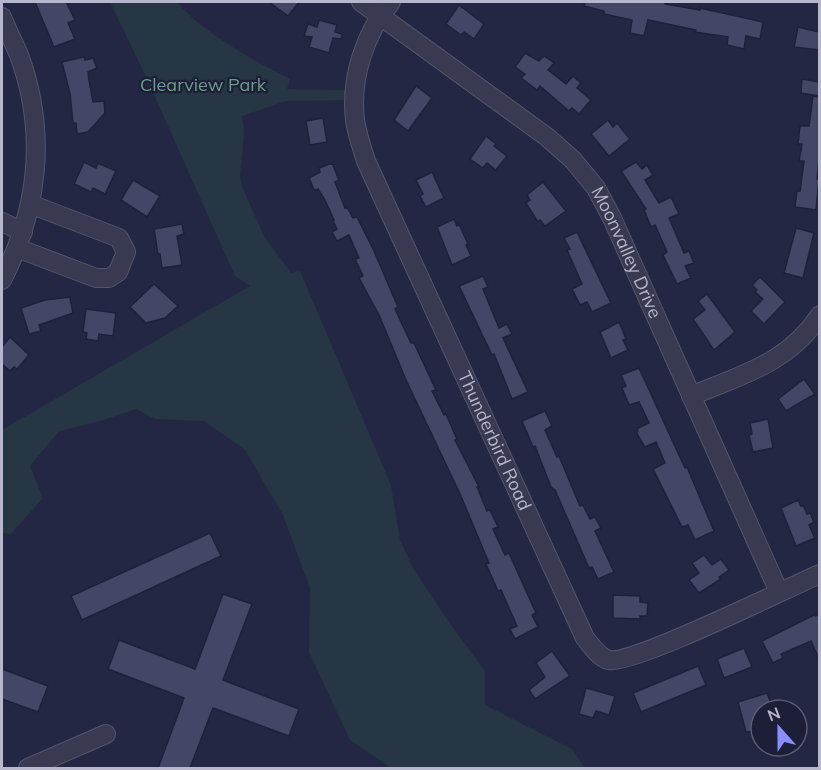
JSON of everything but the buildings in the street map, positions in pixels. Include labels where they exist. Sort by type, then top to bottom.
[{"type":"street","name":"Moonvalley Drive","points":[[361,2],[385,8],[547,137],[573,160],[596,188],[779,592]]},
{"type":"street","name":"Thunderbird Road","points":[[385,8],[363,47],[355,87],[355,120],[366,161],[585,638],[598,654],[609,660],[625,659],[665,644],[819,574]]},
{"type":"street","points":[[2,17],[19,55],[37,136],[36,164],[30,204],[20,240],[2,280]]},
{"type":"street","points":[[2,222],[20,240],[47,260],[96,278],[109,278],[118,272],[126,252],[119,238],[30,204]]},
{"type":"street","points":[[691,396],[768,364],[787,351],[812,326],[819,315]]},
{"type":"street","points":[[28,768],[106,734]]},
{"type":"green space","name":"Clearview Park","points":[[110,2],[177,2],[214,35],[290,79],[287,89],[345,90],[345,100],[286,101],[242,116],[244,132],[240,176],[242,187],[264,236],[291,273],[300,271],[391,485],[400,540],[414,570],[485,671],[485,705],[572,749],[585,768],[391,768],[350,740],[309,652],[310,588],[283,515],[245,450],[204,421],[155,419],[136,409],[59,431],[30,466],[43,498],[11,534],[2,533],[2,430],[250,286],[235,276]]}]
